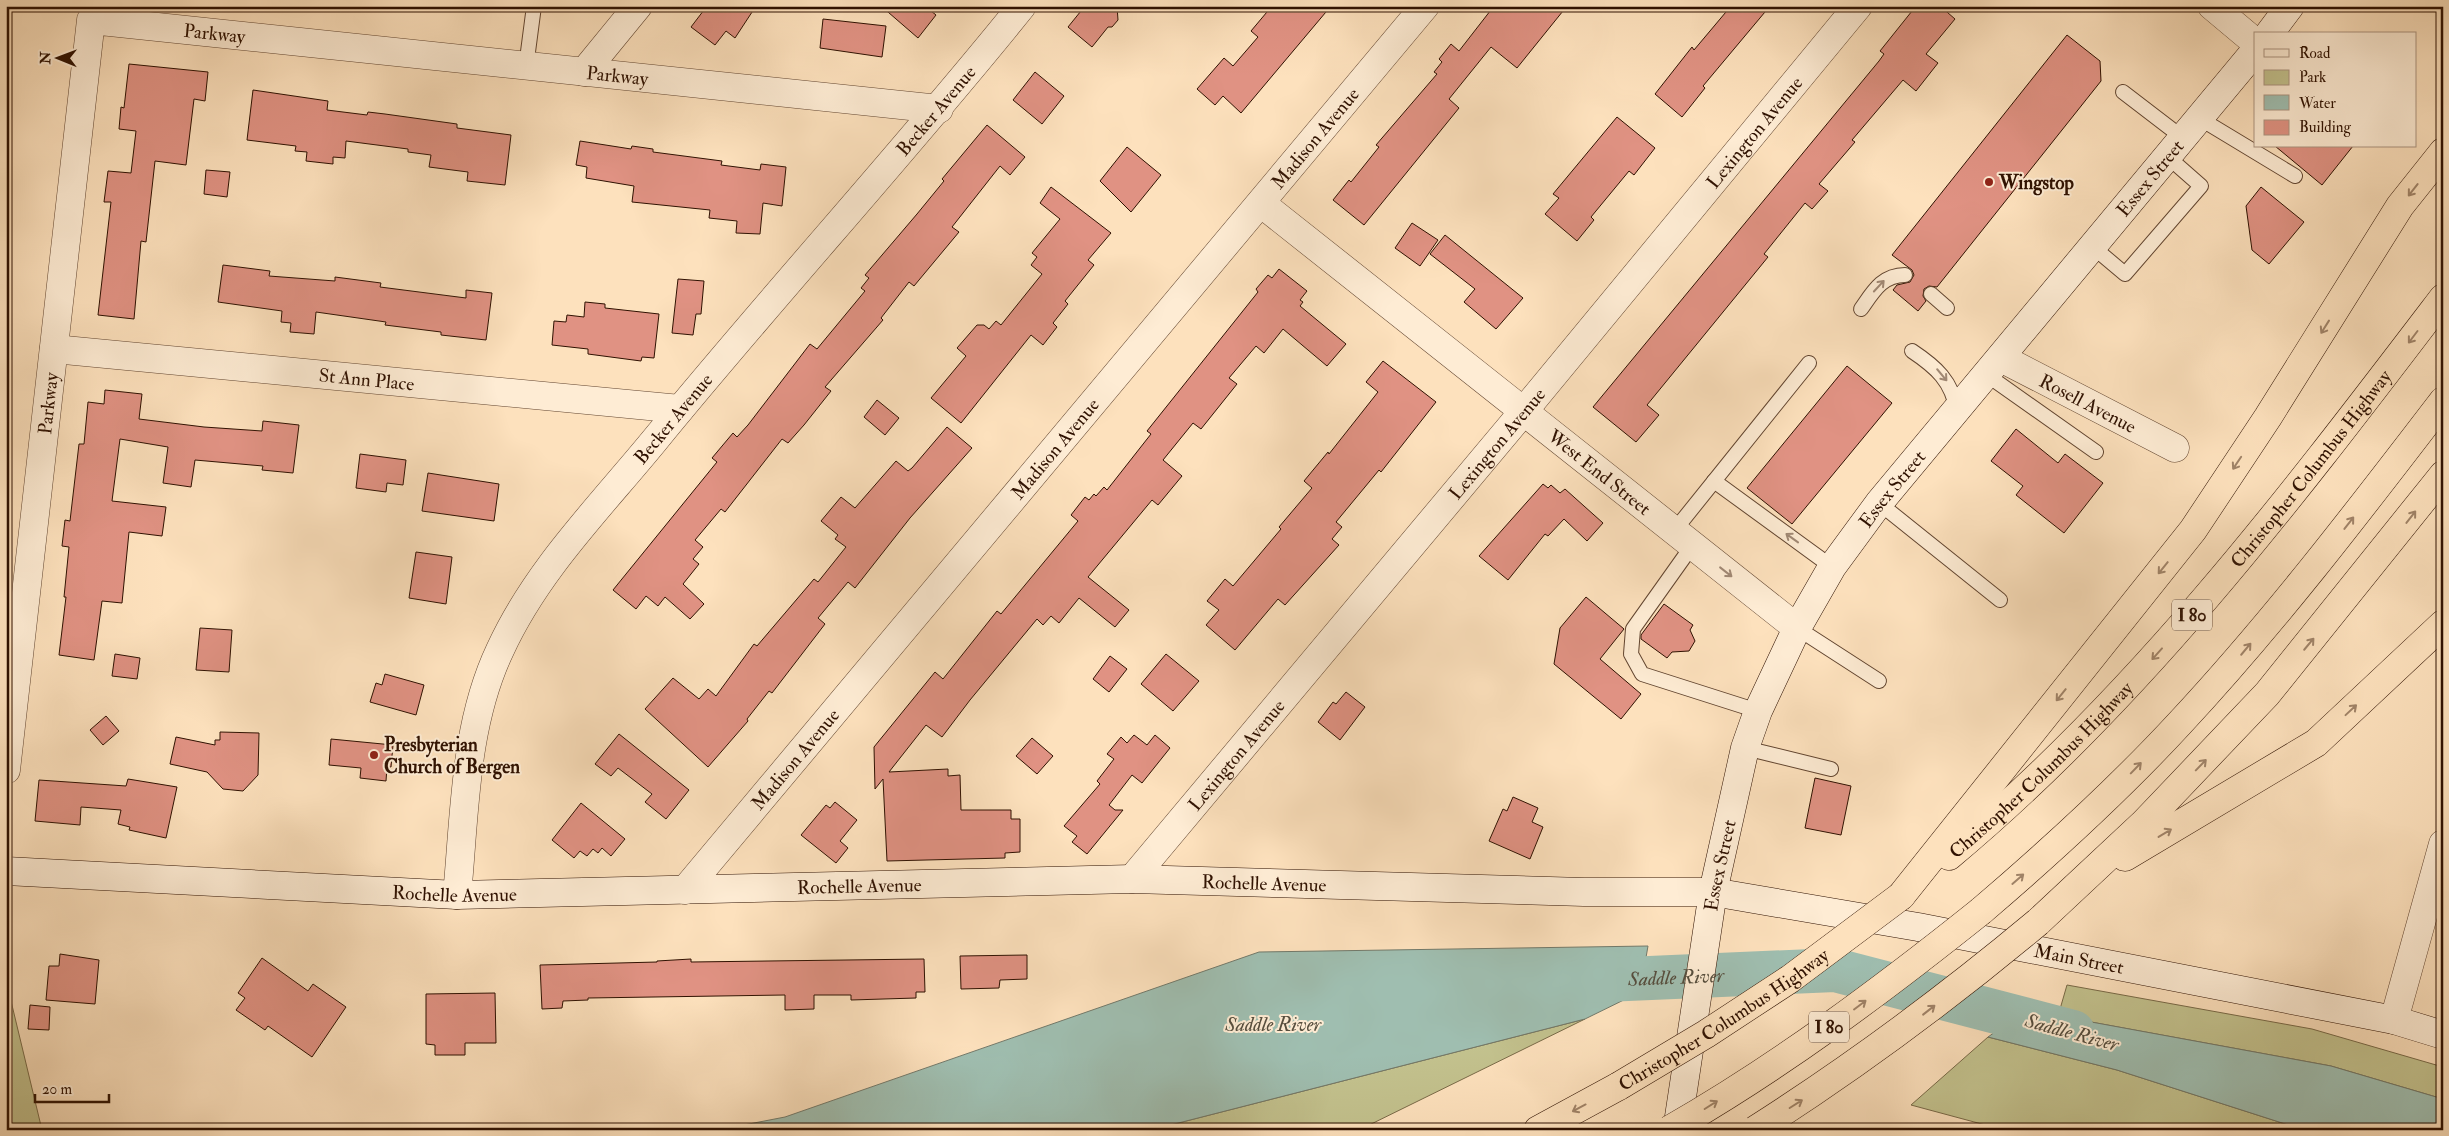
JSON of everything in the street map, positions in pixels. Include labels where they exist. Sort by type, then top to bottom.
[{"type":"highway","points":[[1901,896],[2193,530],[2268,418],[2400,206],[2443,152]]},
{"type":"highway","name":"Christopher Columbus Highway","points":[[1538,1130],[1619,1086],[1706,1034],[1790,979],[1901,896],[2020,793],[2130,685],[2209,596],[2275,515],[2443,298]]},
{"type":"highway","name":"I 80","points":[[1669,1130],[1770,1068],[1834,1024],[1981,911],[2060,842],[2117,788],[2185,717],[2295,591],[2443,402]]},
{"type":"highway","name":"I 80","points":[[1755,1130],[1856,1063],[1923,1014],[2038,922],[2145,822],[2267,694],[2443,475]]},
{"type":"highway","points":[[2078,885],[2316,743],[2443,624]]},
{"type":"street","points":[[584,72],[638,6]]},
{"type":"street","name":"Becker Avenue","points":[[457,895],[472,743],[480,703],[498,652],[520,610],[542,576],[680,409],[939,109],[1022,6]]},
{"type":"street","name":"Madison Avenue","points":[[685,890],[1262,204],[1425,6]]},
{"type":"street","name":"Lexington Avenue","points":[[1132,879],[1523,412],[1858,6]]},
{"type":"street","points":[[2212,6],[2254,41]]},
{"type":"street","points":[[2270,32],[2290,6]]},
{"type":"street","name":"Parkway","points":[[6,770],[91,20],[939,109]]},
{"type":"street","name":"Essex Street","points":[[1677,1130],[1713,892],[1745,748],[1758,711],[1797,628],[1832,567],[1879,503],[1957,412],[2254,52]]},
{"type":"street","name":"West End Street","points":[[1262,204],[1797,628]]},
{"type":"street","name":"St Ann Place","points":[[54,349],[680,409]]},
{"type":"street","name":"Rosell Avenue","points":[[1994,367],[2175,448]]},
{"type":"street","points":[[2394,1020],[2443,844]]},
{"type":"street","name":"Rochelle Avenue","points":[[6,871],[457,895],[1132,879],[1584,892],[1713,892]]},
{"type":"street","name":"Main Street","points":[[1713,892],[1918,927],[2394,1020],[2443,1035]]},
{"type":"lane","points":[[526,67],[534,6]]},
{"type":"lane","points":[[2123,92],[2183,138],[2294,176]]},
{"type":"lane","points":[[2093,247],[2125,274],[2201,186],[2183,138]]},
{"type":"lane","points":[[1861,309],[1882,282],[1896,275],[1905,275]]},
{"type":"lane","points":[[1932,294],[1947,308]]},
{"type":"lane","points":[[1912,351],[1931,364],[1949,383],[1957,412]]},
{"type":"lane","points":[[1758,711],[1642,674],[1631,654],[1633,629],[1714,481],[1810,363]]},
{"type":"lane","points":[[1994,367],[2096,452]]},
{"type":"lane","points":[[1714,481],[1832,567]]},
{"type":"lane","points":[[1879,503],[2000,600]]},
{"type":"lane","points":[[1797,628],[1879,681]]},
{"type":"lane","points":[[1745,748],[1831,769]]},
{"type":"green space","points":[[2067,985],[2312,1029],[2443,1067],[2443,1099],[2331,1066],[2058,1016]]},
{"type":"green space","points":[[11,1001],[42,1130],[6,1130],[6,1002]]},
{"type":"green space","points":[[1585,1019],[1359,1130],[1151,1130]]},
{"type":"green space","points":[[1988,1037],[2117,1070],[2304,1130],[2004,1130],[1911,1105]]},
{"type":"water","name":"Saddle River","points":[[1648,946],[1640,992],[1585,1019],[1151,1130],[718,1130],[785,1117],[1259,952]]},
{"type":"water","name":"Saddle River","points":[[2026,1010],[2331,1066],[2443,1099],[2443,1130],[2304,1130],[2117,1070],[1988,1037]]},
{"type":"building","points":[[707,6],[756,6],[735,38],[726,31],[715,45],[691,27]]},
{"type":"building","points":[[881,6],[925,6],[936,15],[918,38]]},
{"type":"building","points":[[1085,6],[1117,6],[1118,20],[1112,27],[1108,27],[1092,47],[1068,27]]},
{"type":"building","points":[[1272,6],[1331,6],[1241,113],[1223,96],[1215,105],[1197,89],[1224,58],[1233,66],[1258,37],[1251,31]]},
{"type":"building","points":[[1494,6],[1567,6],[1517,68],[1491,47],[1449,99],[1459,108],[1364,225],[1333,200],[1349,180],[1351,182],[1379,147],[1376,145],[1437,74],[1434,72],[1442,62],[1439,59],[1451,44],[1459,51]]},
{"type":"building","points":[[1731,6],[1770,6],[1703,86],[1705,88],[1682,117],[1655,94],[1692,47],[1694,50]]},
{"type":"building","points":[[1916,6],[1940,6],[1955,19],[1926,54],[1938,63],[1916,91],[1903,80],[1852,140],[1855,142],[1819,184],[1828,191],[1812,209],[1805,203],[1764,254],[1768,257],[1647,405],[1659,415],[1636,442],[1593,407],[1879,61],[1884,54],[1880,51]]},
{"type":"building","points":[[823,19],[886,26],[882,57],[820,48]]},
{"type":"building","points":[[2067,35],[2100,61],[2101,81],[1937,287],[1929,286],[1924,289],[1923,296],[1926,301],[1918,311],[1893,290],[1897,285],[1910,282],[1914,275],[1912,270],[1892,255]]},
{"type":"building","points":[[129,64],[208,72],[205,101],[194,99],[186,165],[155,161],[146,242],[141,241],[134,319],[98,315],[111,202],[104,202],[108,171],[131,173],[136,131],[119,129],[121,107],[124,108]]},
{"type":"building","points":[[1035,72],[1064,96],[1042,124],[1013,100]]},
{"type":"building","points":[[253,90],[328,101],[327,110],[367,115],[368,112],[385,114],[457,124],[457,128],[511,135],[505,185],[467,181],[468,172],[429,167],[431,155],[408,152],[408,149],[346,141],[345,158],[333,157],[333,164],[306,161],[307,152],[295,151],[296,146],[247,140]]},
{"type":"building","points":[[1617,117],[1655,148],[1634,175],[1629,171],[1591,217],[1594,220],[1577,241],[1545,214],[1559,198],[1553,194]]},
{"type":"building","points":[[987,125],[1025,157],[1010,175],[1000,166],[952,227],[959,232],[914,286],[909,282],[881,318],[883,320],[825,387],[831,391],[804,425],[788,443],[782,439],[725,512],[721,509],[695,540],[703,547],[693,559],[699,564],[683,584],[704,604],[690,619],[665,597],[658,606],[646,596],[636,609],[613,590],[717,462],[712,458],[733,433],[737,437],[810,344],[817,349],[865,291],[861,288],[869,278],[865,275],[944,181],[942,179]]},
{"type":"building","points":[[580,141],[631,149],[632,146],[653,149],[653,152],[722,161],[721,165],[760,170],[761,164],[786,167],[782,206],[763,203],[760,234],[736,233],[737,221],[709,218],[710,210],[632,202],[634,186],[586,178],[587,167],[576,165]]},
{"type":"building","points":[[1127,147],[1161,175],[1131,212],[1100,181]]},
{"type":"building","points":[[2277,148],[2351,148],[2322,185]]},
{"type":"building","points":[[206,170],[230,172],[227,197],[204,194]]},
{"type":"building","points":[[1051,187],[1111,233],[1088,260],[1094,265],[1065,301],[1068,304],[1053,323],[1057,327],[1043,345],[1031,335],[961,423],[931,398],[966,356],[957,348],[977,325],[984,325],[989,329],[996,321],[1001,325],[1042,274],[1031,265],[1037,257],[1032,253],[1060,219],[1040,203]]},
{"type":"building","points":[[2261,187],[2304,222],[2269,264],[2252,250],[2246,206]]},
{"type":"building","points":[[1412,223],[1438,240],[1420,266],[1395,248]]},
{"type":"building","points":[[1445,235],[1523,298],[1496,329],[1464,302],[1475,289],[1430,254]]},
{"type":"building","points":[[223,265],[270,271],[269,276],[335,281],[335,277],[381,283],[380,287],[466,298],[466,290],[492,293],[486,340],[441,335],[441,332],[385,325],[386,322],[316,312],[314,334],[290,332],[291,323],[281,322],[282,311],[218,302]]},
{"type":"building","points":[[1279,269],[1307,291],[1300,300],[1303,302],[1300,306],[1346,344],[1327,366],[1283,329],[1264,353],[1256,346],[1229,378],[1237,384],[1201,429],[1193,423],[1163,460],[1182,476],[1158,505],[1152,500],[1088,577],[1129,610],[1115,627],[1079,598],[1059,623],[1051,616],[1043,625],[1037,619],[942,737],[926,725],[889,772],[948,769],[948,776],[960,775],[961,810],[1011,810],[1011,819],[1020,819],[1020,852],[1005,853],[1005,858],[887,861],[883,779],[875,789],[874,747],[935,672],[943,679],[997,611],[1001,614],[1078,521],[1071,515],[1085,497],[1089,500],[1094,494],[1096,496],[1104,487],[1107,490],[1151,434],[1147,431],[1258,292],[1256,289],[1268,275],[1272,278]]},
{"type":"building","points":[[678,279],[704,281],[701,314],[696,314],[693,335],[672,333]]},
{"type":"building","points":[[585,302],[605,304],[605,308],[659,314],[654,358],[642,357],[641,361],[588,354],[588,349],[552,345],[554,321],[566,322],[567,315],[584,317]]},
{"type":"building","points":[[1383,361],[1436,402],[1381,472],[1379,470],[1336,522],[1342,527],[1332,539],[1339,545],[1285,605],[1278,599],[1235,650],[1206,625],[1219,610],[1207,601],[1225,579],[1233,586],[1281,529],[1279,527],[1312,488],[1304,481],[1328,452],[1329,454],[1378,392],[1366,382]]},
{"type":"building","points":[[1847,366],[1892,403],[1792,524],[1747,488]]},
{"type":"building","points":[[105,390],[142,394],[139,419],[204,427],[262,431],[263,421],[299,425],[293,473],[262,470],[263,466],[195,460],[191,487],[163,483],[168,447],[120,439],[112,501],[166,507],[162,536],[129,532],[122,603],[102,601],[94,660],[59,655],[66,597],[64,597],[69,547],[62,546],[65,520],[70,521],[79,444],[84,444],[88,402],[104,404]]},
{"type":"building","points":[[877,400],[899,418],[885,435],[864,417]]},
{"type":"building","points":[[947,427],[972,448],[910,518],[855,588],[848,582],[818,618],[825,624],[772,693],[769,691],[747,719],[748,721],[708,767],[645,709],[673,678],[699,699],[708,689],[716,696],[754,644],[757,646],[814,579],[818,582],[846,547],[835,539],[838,535],[821,521],[841,497],[855,508],[896,461],[908,471]]},
{"type":"building","points":[[2016,429],[2058,463],[2065,454],[2103,483],[2064,533],[2016,495],[2023,486],[1991,461]]},
{"type":"building","points":[[360,454],[406,460],[403,485],[387,483],[386,492],[356,488]]},
{"type":"building","points":[[428,473],[499,484],[494,521],[422,511]]},
{"type":"building","points":[[1543,484],[1548,488],[1551,485],[1560,493],[1565,489],[1603,523],[1587,541],[1564,519],[1548,536],[1545,534],[1508,580],[1479,556]]},
{"type":"building","points":[[416,552],[452,557],[446,604],[409,598]]},
{"type":"building","points":[[1586,597],[1624,629],[1600,659],[1641,694],[1621,719],[1554,664],[1560,628]]},
{"type":"building","points":[[1664,604],[1693,625],[1690,630],[1695,641],[1689,651],[1672,652],[1667,658],[1641,639],[1641,635]]},
{"type":"building","points":[[200,628],[232,630],[229,672],[196,670]]},
{"type":"building","points":[[115,654],[140,658],[137,679],[112,676]]},
{"type":"building","points":[[1166,654],[1199,681],[1173,711],[1141,684]]},
{"type":"building","points":[[1110,656],[1127,669],[1109,692],[1093,679]]},
{"type":"building","points":[[385,674],[424,685],[416,715],[370,702],[376,683],[382,685]]},
{"type":"building","points":[[1346,692],[1365,707],[1340,740],[1318,722],[1333,702],[1336,704]]},
{"type":"building","points":[[106,716],[119,731],[103,745],[90,730]]},
{"type":"building","points":[[220,732],[259,733],[258,775],[243,791],[223,789],[207,772],[170,764],[176,737],[215,745],[215,740],[220,740]]},
{"type":"building","points":[[619,734],[689,790],[666,819],[645,802],[652,794],[618,768],[611,776],[595,764]]},
{"type":"building","points":[[1134,735],[1147,745],[1155,735],[1170,748],[1142,783],[1132,775],[1109,805],[1115,810],[1123,810],[1087,854],[1072,842],[1077,836],[1064,826],[1100,784],[1097,781],[1114,759],[1107,754],[1121,737],[1127,743]]},
{"type":"building","points":[[1032,738],[1053,756],[1037,774],[1016,756]]},
{"type":"building","points":[[331,739],[393,745],[391,767],[387,767],[386,781],[360,778],[361,768],[329,765]]},
{"type":"building","points":[[1815,778],[1851,786],[1841,835],[1805,828]]},
{"type":"building","points":[[128,779],[177,787],[166,838],[129,830],[130,827],[118,824],[121,810],[81,807],[80,825],[35,821],[39,780],[126,786]]},
{"type":"building","points":[[1513,797],[1538,808],[1532,822],[1543,827],[1530,859],[1489,841],[1503,809],[1507,811]]},
{"type":"building","points":[[835,802],[857,820],[840,841],[848,848],[836,863],[801,835],[826,805],[830,808]]},
{"type":"building","points":[[581,803],[625,839],[611,856],[602,848],[598,853],[593,849],[587,856],[580,851],[574,858],[552,840]]},
{"type":"building","points":[[60,954],[99,960],[95,1004],[46,1000],[49,966],[59,966]]},
{"type":"building","points":[[1027,955],[1027,979],[1000,980],[999,988],[961,989],[960,956]]},
{"type":"building","points":[[262,958],[308,991],[313,984],[346,1007],[312,1057],[268,1026],[265,1030],[236,1010],[245,998],[238,993]]},
{"type":"building","points":[[691,959],[691,962],[924,959],[925,992],[916,992],[916,998],[851,1000],[851,995],[814,995],[814,1009],[785,1010],[785,995],[588,998],[588,1000],[563,1001],[562,1008],[542,1009],[540,965],[657,962]]},
{"type":"building","points":[[495,993],[496,1043],[465,1043],[465,1055],[435,1055],[435,1045],[426,1044],[426,994]]},
{"type":"building","points":[[30,1005],[50,1007],[49,1030],[28,1029]]},
{"type":"waterway","name":"Saddle River","points":[[1581,981],[1835,970],[2073,1032]]},
{"type":"place","name":"Wingstop","points":[[1989,182]]},
{"type":"place","name":"Presbyterian Church of Bergen","points":[[374,755]]}]
